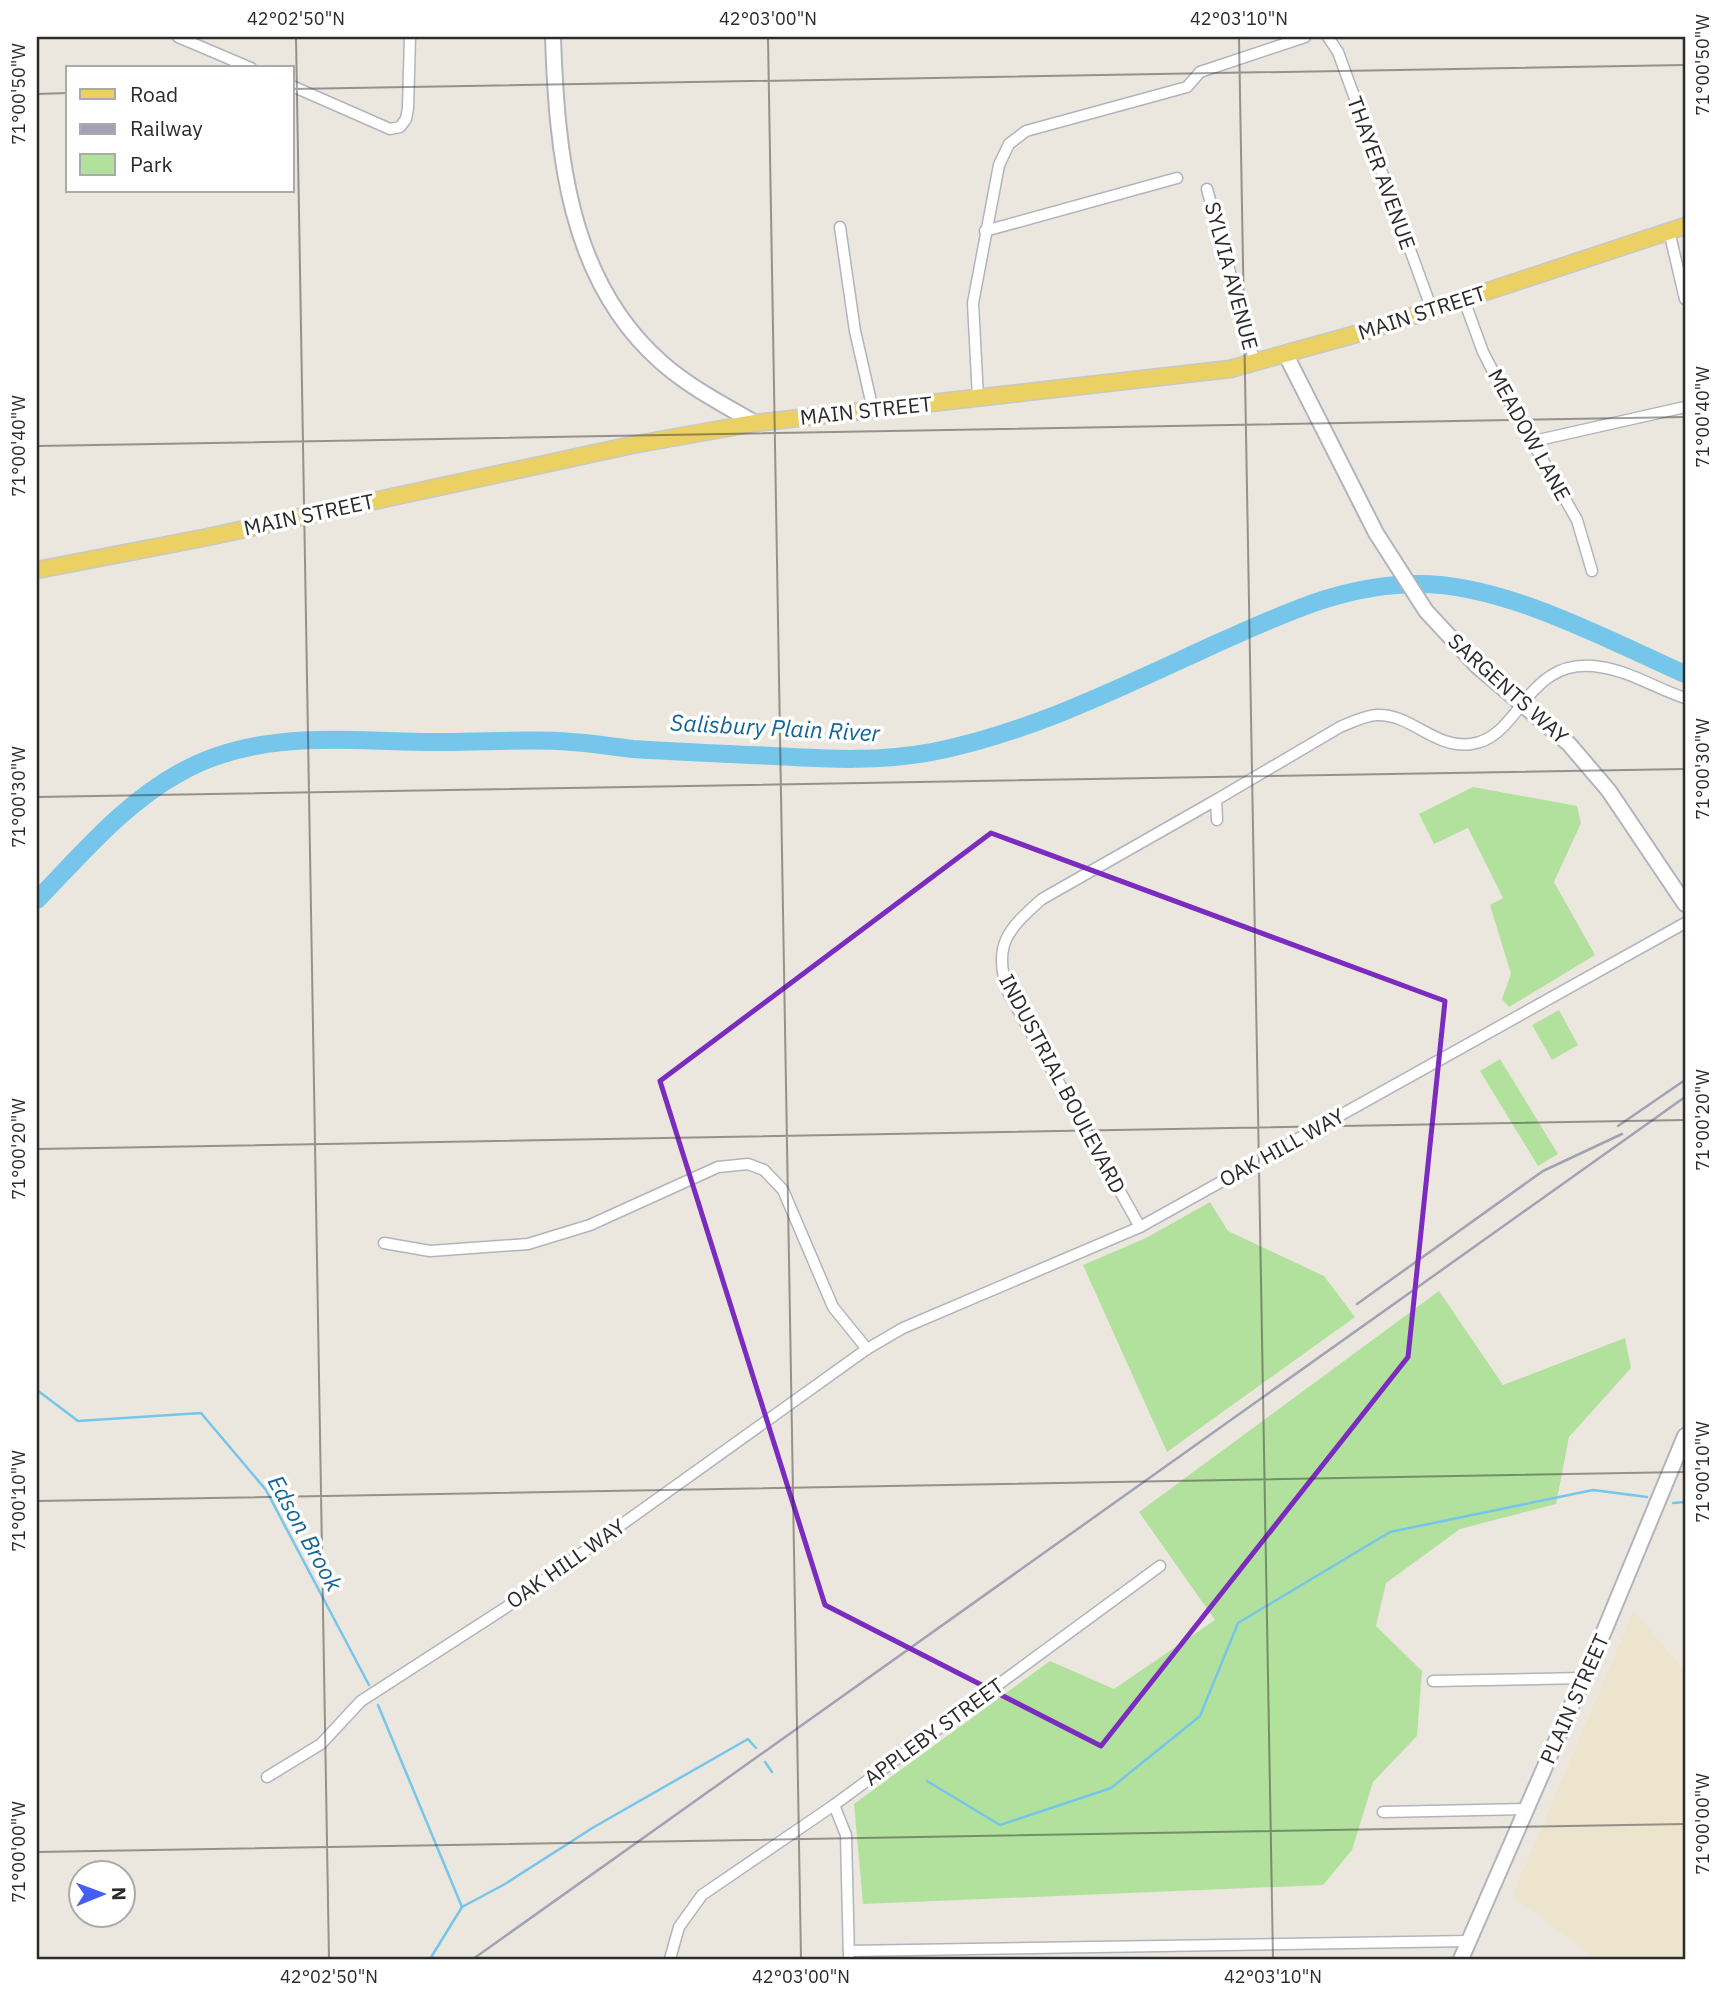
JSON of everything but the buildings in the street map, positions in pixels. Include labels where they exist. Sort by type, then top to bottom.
[{"type":"main road","points":[[553,37],[559,120],[570,196],[583,248],[596,280],[624,324],[647,349],[713,399],[755,423]]},
{"type":"main road","name":"MAIN STREET","points":[[37,570],[186,542],[612,450],[755,423],[1178,377],[1255,363],[1464,300],[1685,226]]},
{"type":"main road","name":"SARGENTS WAY","points":[[1286,355],[1392,561],[1426,611],[1478,666],[1569,744],[1609,791],[1685,904]]},
{"type":"main road","points":[[713,399],[722,410],[724,429]]},
{"type":"main road","name":"PLAIN STREET","points":[[1461,1959],[1584,1678],[1685,1436]]},
{"type":"street","points":[[178,37],[246,66]]},
{"type":"street","points":[[294,87],[390,129],[400,127],[406,119],[408,108],[410,37]]},
{"type":"street","points":[[978,398],[973,303],[1002,153],[1016,136],[1187,87],[1200,72],[1305,37]]},
{"type":"street","name":"THAYER AVENUE","points":[[1328,37],[1338,52],[1432,310]]},
{"type":"street","points":[[985,231],[1177,178]]},
{"type":"street","name":"SYLVIA AVENUE","points":[[1207,189],[1255,363]]},
{"type":"street","points":[[840,227],[855,331],[873,410]]},
{"type":"street","points":[[1669,231],[1685,299]]},
{"type":"street","name":"MEADOW LANE","points":[[1464,300],[1483,352],[1503,391],[1577,520],[1591,571]]},
{"type":"street","points":[[1534,441],[1685,407]]},
{"type":"street","name":"INDUSTRIAL BOULEVARD","points":[[1140,1227],[1008,992],[999,966],[1003,944],[1020,918],[1042,899],[1340,727],[1360,719],[1377,715],[1398,719],[1433,739],[1466,745],[1483,743],[1498,732],[1540,681],[1557,672],[1592,666],[1620,672],[1685,698]]},
{"type":"street","points":[[1216,800],[1217,820]]},
{"type":"street","name":"OAK HILL WAY","points":[[267,1777],[321,1744],[360,1701],[505,1608],[867,1349],[903,1328],[1140,1227],[1685,923]]},
{"type":"street","points":[[384,1243],[430,1251],[536,1242],[590,1225],[718,1167],[748,1164],[764,1170],[783,1190],[833,1307],[867,1349]]},
{"type":"street","name":"APPLEBY STREET","points":[[670,1959],[679,1927],[702,1895],[834,1805],[1160,1566]]},
{"type":"street","points":[[1433,1681],[1584,1678]]},
{"type":"street","points":[[834,1805],[846,1835],[849,1955],[1469,1941]]},
{"type":"street","points":[[1383,1812],[1527,1809]]},
{"type":"highlighted area","points":[[991,833],[1445,1001],[1408,1357],[1101,1746],[825,1605],[660,1081]]},
{"type":"shaded area","points":[[1634,1611],[1685,1671],[1685,1959],[1596,1959],[1512,1896]]},
{"type":"green space","points":[[1473,787],[1577,806],[1581,823],[1554,882],[1595,955],[1509,1007],[1502,999],[1511,974],[1490,905],[1503,898],[1468,828],[1434,844],[1419,814]]},
{"type":"green space","points":[[1559,1010],[1578,1045],[1552,1060],[1532,1025]]},
{"type":"green space","points":[[1500,1059],[1558,1154],[1538,1166],[1480,1071]]},
{"type":"green space","points":[[1210,1202],[1228,1231],[1324,1276],[1355,1317],[1167,1452],[1083,1265],[1146,1238]]},
{"type":"green space","points":[[1439,1291],[1503,1385],[1625,1338],[1631,1368],[1569,1437],[1556,1504],[1460,1529],[1386,1583],[1376,1626],[1422,1671],[1417,1736],[1373,1782],[1352,1850],[1323,1885],[863,1904],[854,1804],[1050,1661],[1114,1689],[1215,1620],[1139,1512]]},
{"type":"waterway","name":"Salisbury Plain River","points":[[37,900],[104,831],[141,799],[181,772],[210,758],[241,749],[303,740],[537,740],[633,749],[814,758],[853,759],[912,755],[968,744],[1039,721],[1313,603],[1338,595],[1391,585],[1453,586],[1486,593],[1556,616],[1685,674]]},
{"type":"waterway","name":"Edson Brook","points":[[37,1390],[78,1421],[201,1413],[266,1490],[369,1685]]},
{"type":"waterway","points":[[927,1781],[1000,1825],[1111,1788],[1200,1716],[1238,1623],[1390,1532],[1593,1490],[1647,1497]]},
{"type":"waterway","points":[[1673,1503],[1685,1502]]},
{"type":"waterway","name":"Edson Brook","points":[[378,1705],[462,1907],[430,1959]]},
{"type":"waterway","points":[[462,1907],[505,1884],[594,1827],[748,1739],[756,1748]]},
{"type":"waterway","points":[[765,1762],[772,1772]]},
{"type":"railway","points":[[1618,1126],[1685,1080]]},
{"type":"railway","points":[[473,1959],[1685,1097]]},
{"type":"railway","points":[[1357,1304],[1543,1171],[1622,1134]]}]
